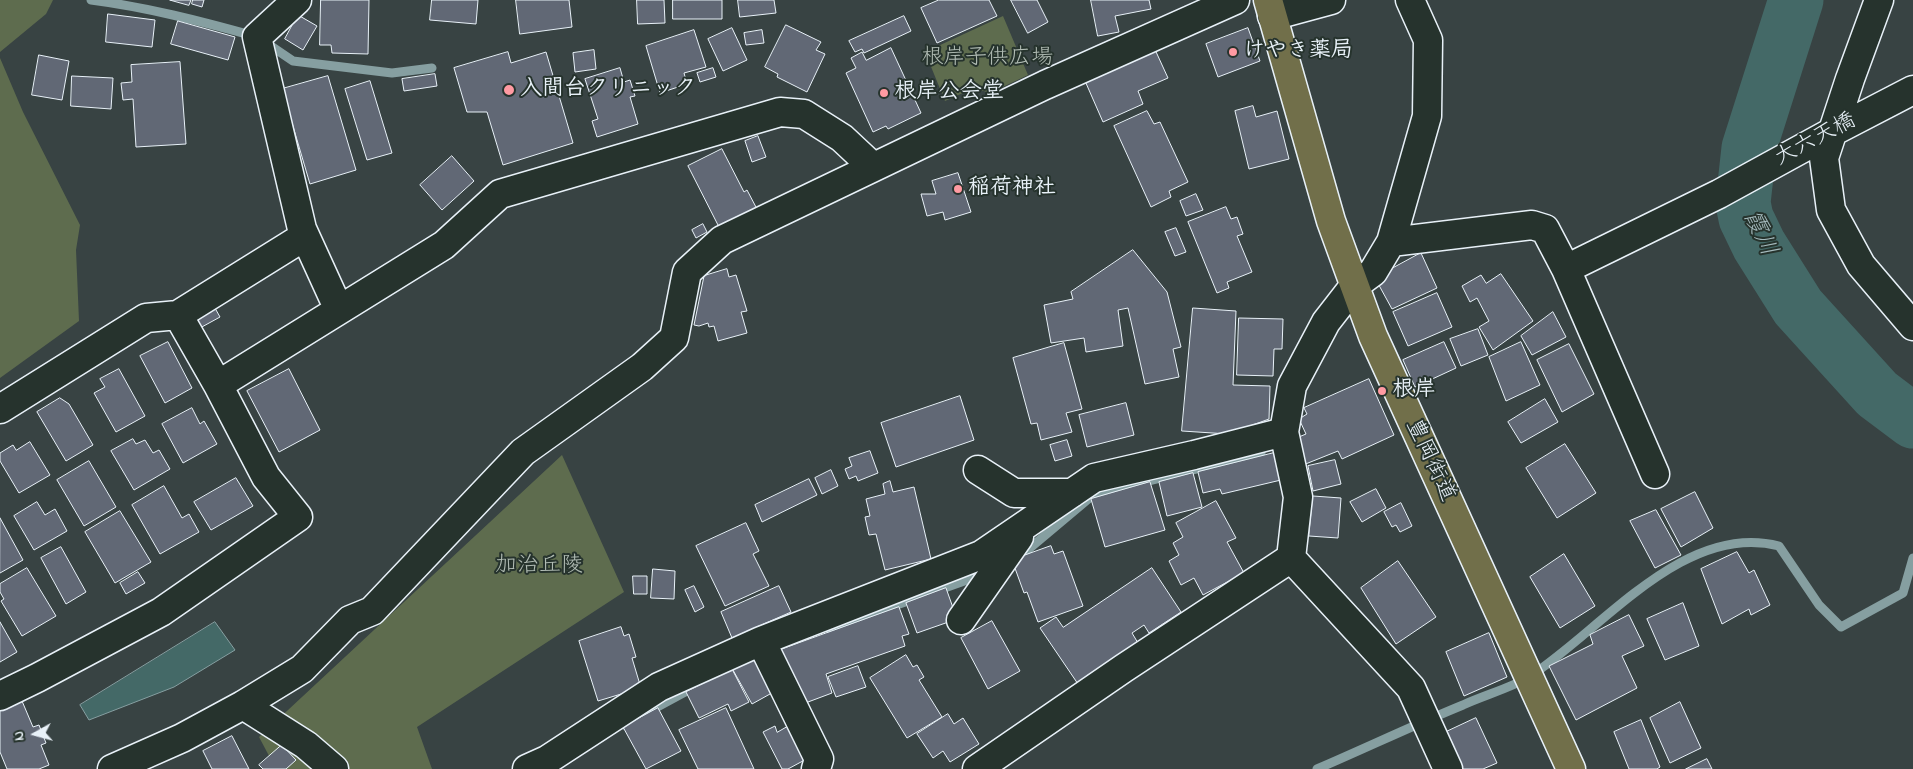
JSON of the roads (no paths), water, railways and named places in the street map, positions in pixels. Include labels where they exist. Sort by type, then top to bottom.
[{"type":"main road","name":"豊岡街道","points":[[1270,8],[1331,221],[1377,345],[1571,769]]},
{"type":"street","points":[[297,0],[257,37],[305,236],[339,310]]},
{"type":"street","points":[[112,769],[182,738],[243,705],[302,669],[350,620],[372,611],[523,452],[642,367],[674,338],[687,272],[722,240],[1045,85],[1235,0]]},
{"type":"street","points":[[1270,8],[1331,0]]},
{"type":"street","points":[[1410,0],[1428,40],[1427,116],[1411,177],[1391,242],[1373,272],[1354,286],[1326,322],[1292,386],[1284,432],[1298,497],[1291,558],[1345,619],[1411,688],[1448,769]]},
{"type":"street","points":[[1879,0],[1828,134],[1824,158],[1831,210],[1861,265],[1913,326]]},
{"type":"street","name":"大六天橋","points":[[1566,269],[1719,194],[1913,90]]},
{"type":"street","points":[[218,385],[444,245],[500,194],[780,112],[804,114],[842,138],[873,167]]},
{"type":"street","points":[[1391,242],[1532,225],[1545,229],[1566,269],[1654,474]]},
{"type":"street","points":[[0,410],[146,318],[178,315],[305,236]]},
{"type":"street","points":[[0,696],[161,612],[298,517],[266,477],[218,385],[178,315]]},
{"type":"street","points":[[542,766],[659,687],[761,641],[981,555],[1094,478],[1284,432]]},
{"type":"street","points":[[978,470],[1014,493],[1072,493]]},
{"type":"street","points":[[961,620],[1029,523]]},
{"type":"street","points":[[977,769],[1124,668],[1291,558]]},
{"type":"street","points":[[761,641],[818,759],[816,769]]},
{"type":"street","points":[[243,705],[306,745],[334,769]]},
{"type":"water","points":[[215,622],[235,650],[174,687],[89,720],[80,705]]},
{"type":"waterway","points":[[91,0],[173,15],[254,36]]},
{"type":"waterway","name":"霞川","points":[[1796,0],[1749,148],[1743,203],[1746,218],[1759,245],[1798,307],[1877,394],[1913,421]]},
{"type":"waterway","points":[[265,42],[293,61],[392,73],[432,68]]},
{"type":"waterway","points":[[1018,558],[1093,495],[1261,453]]},
{"type":"waterway","points":[[1317,769],[1529,677],[1557,657],[1645,585],[1677,564],[1710,549],[1744,543],[1779,546],[1819,605],[1841,627],[1903,593],[1913,558]]},
{"type":"waterway","points":[[829,629],[984,574]]},
{"type":"waterway","points":[[624,725],[709,679]]},
{"type":"place","name":"けやき薬局","points":[[1233,52]]},
{"type":"place","name":"入間台クリニック","points":[[509,90]]},
{"type":"place","name":"根岸公会堂","points":[[884,93]]},
{"type":"place","name":"稲荷神社","points":[[958,189]]},
{"type":"place","name":"根岸","points":[[1382,391]]},
{"type":"park label","name":"根岸子供広場","points":[[987,59]]},
{"type":"park label","name":"加治丘陵","points":[[539,567]]}]
